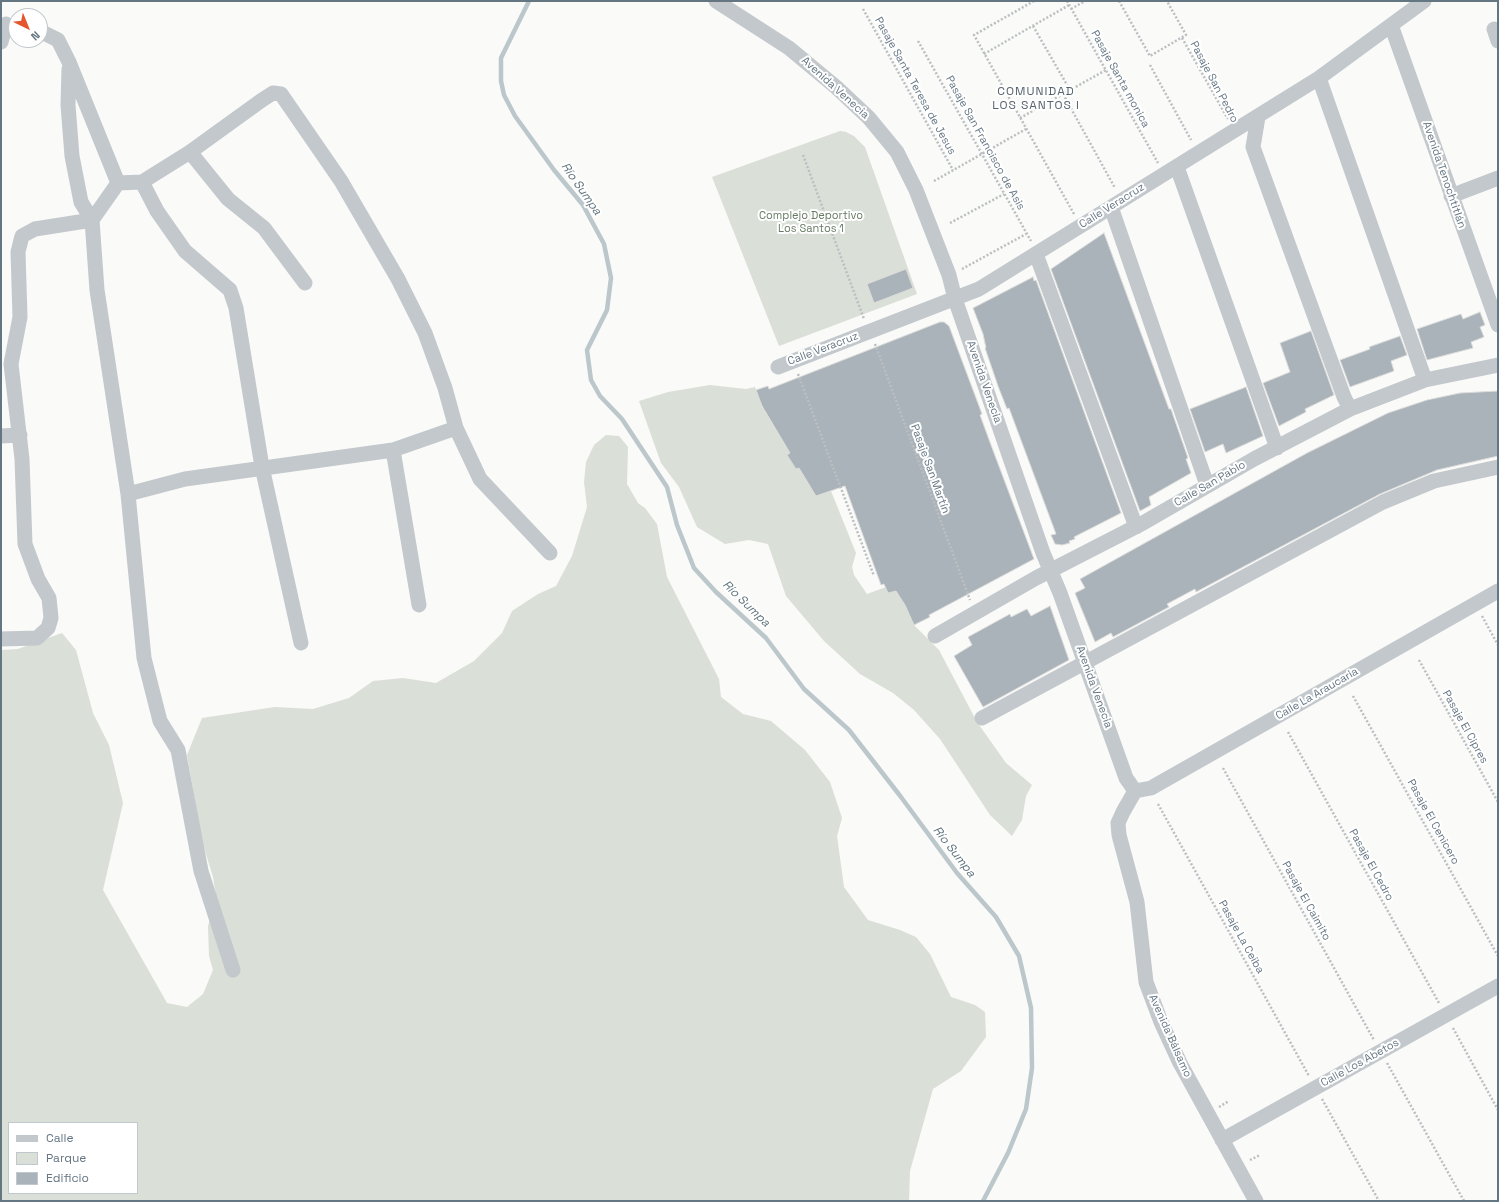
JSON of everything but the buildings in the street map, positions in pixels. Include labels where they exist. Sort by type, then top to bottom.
[{"type":"street","name":"Avenida Venecia","points":[[716,1],[789,48],[836,87],[869,118],[897,152],[916,190],[949,276],[955,299],[1050,571],[1126,778],[1135,791]]},
{"type":"street","name":"Calle Veracruz","points":[[778,366],[980,289],[1319,78],[1424,1]]},
{"type":"street","points":[[1,42],[8,24]]},
{"type":"street","name":"Avenida Tenochtitlán","points":[[1391,25],[1498,325]]},
{"type":"street","points":[[48,35],[58,40],[70,62],[118,183]]},
{"type":"street","points":[[70,62],[68,105],[72,156],[81,202],[92,220],[97,290],[128,494],[144,658],[160,721],[178,750],[200,871],[233,970]]},
{"type":"street","points":[[1319,78],[1425,380]]},
{"type":"street","points":[[118,183],[142,182],[190,152],[273,93],[281,94],[341,181],[398,280],[427,340],[446,388],[456,428],[480,479],[550,554]]},
{"type":"street","points":[[1258,117],[1253,147],[1344,397],[1350,409]]},
{"type":"street","points":[[190,152],[228,199],[264,228],[305,283]]},
{"type":"street","points":[[1177,167],[1277,448]]},
{"type":"street","points":[[1451,196],[1498,178]]},
{"type":"street","points":[[142,182],[157,211],[185,251],[230,290],[236,308],[262,467],[301,643]]},
{"type":"street","points":[[1,639],[37,638],[48,628],[51,618],[49,598],[38,578],[25,544],[22,459],[11,364],[20,317],[18,252],[22,236],[35,229],[92,220],[118,183]]},
{"type":"street","points":[[1111,207],[1207,485]]},
{"type":"street","points":[[1036,254],[1136,527]]},
{"type":"street","name":"Calle San Pablo","points":[[935,636],[1050,571],[1136,527],[1207,485],[1350,409],[1425,380],[1498,365]]},
{"type":"street","points":[[128,494],[185,479],[262,467],[393,450],[456,428]]},
{"type":"street","points":[[1,436],[20,435]]},
{"type":"street","points":[[393,450],[419,604]]},
{"type":"street","points":[[982,718],[1383,502],[1434,481],[1498,466]]},
{"type":"street","name":"Calle La Araucaria","points":[[1135,791],[1143,791],[1151,788],[1498,591]]},
{"type":"street","name":"Avenida Bálsamo","points":[[1135,791],[1118,823],[1119,835],[1137,902],[1146,982],[1161,1022],[1180,1063],[1254,1200]]},
{"type":"street","name":"Calle Los Abetos","points":[[1222,1140],[1498,986]]},
{"type":"path","points":[[1034,1],[974,35],[1075,216]]},
{"type":"path","name":"Pasaje Santa monica","points":[[1067,1],[1158,164]]},
{"type":"path","points":[[1071,9],[1085,1]]},
{"type":"path","points":[[1119,1],[1150,56],[1186,35],[1167,1]]},
{"type":"path","points":[[984,54],[1069,6]]},
{"type":"path","name":"Pasaje Santa Teresa de Jesus","points":[[863,8],[953,170]]},
{"type":"path","points":[[1034,26],[1070,90]]},
{"type":"path","name":"Pasaje San Pedro","points":[[1182,38],[1227,119],[1232,133]]},
{"type":"path","name":"Pasaje San Francisco de Asis","points":[[918,41],[1036,254]]},
{"type":"path","points":[[1150,65],[1192,142]]},
{"type":"path","points":[[1020,118],[1106,70]]},
{"type":"path","points":[[1063,94],[1117,190]]},
{"type":"path","points":[[934,181],[1026,129]]},
{"type":"path","name":"Pasaje San Martín","points":[[803,155],[976,612]]},
{"type":"path","points":[[950,223],[1004,194]]},
{"type":"path","points":[[949,276],[1026,234]]},
{"type":"path","points":[[793,361],[874,576]]},
{"type":"path","points":[[1475,604],[1498,645]]},
{"type":"path","name":"Pasaje El Cipres","points":[[1419,660],[1498,802]]},
{"type":"path","name":"Pasaje El Cenicero","points":[[1353,696],[1498,956]]},
{"type":"path","name":"Pasaje El Cedro","points":[[1288,732],[1440,1005]]},
{"type":"path","name":"Pasaje El Caimito","points":[[1223,768],[1375,1042]]},
{"type":"path","name":"Pasaje La Ceiba","points":[[1158,804],[1310,1078]]},
{"type":"path","points":[[1452,1026],[1498,1110]]},
{"type":"path","points":[[1387,1062],[1464,1201]]},
{"type":"path","points":[[1322,1099],[1378,1201]]},
{"type":"green space","name":"Complejo Deportivo Los Santos 1","points":[[840,131],[854,136],[865,147],[917,294],[779,346],[712,177]]},
{"type":"green space","points":[[710,385],[746,389],[755,387],[762,407],[790,453],[788,455],[799,468],[816,496],[831,491],[856,553],[852,567],[854,575],[867,594],[886,587],[888,593],[896,591],[905,605],[914,625],[939,650],[977,722],[1006,763],[1032,785],[1026,796],[1022,820],[1012,836],[990,815],[940,739],[914,710],[893,693],[860,674],[824,641],[786,596],[768,544],[749,540],[725,544],[697,527],[679,487],[661,463],[639,401],[668,392]]},
{"type":"green space","points":[[606,435],[619,436],[628,447],[627,484],[638,503],[645,508],[657,524],[667,577],[719,679],[721,697],[743,714],[771,721],[805,750],[830,782],[842,818],[837,836],[844,887],[868,920],[900,930],[916,937],[930,954],[951,997],[975,1005],[985,1012],[986,1037],[961,1071],[933,1089],[910,1171],[909,1201],[1,1201],[1,650],[18,649],[62,633],[76,650],[93,713],[109,745],[123,803],[103,890],[167,1003],[187,1007],[203,994],[213,970],[209,956],[208,926],[216,896],[213,877],[202,841],[187,755],[202,718],[275,707],[313,709],[349,698],[373,681],[403,678],[436,683],[474,661],[502,633],[512,611],[538,594],[556,586],[572,556],[587,507],[584,482],[586,462],[594,445]]},
{"type":"waterway","name":"Río Sumpa","points":[[529,1],[501,58],[501,81],[504,95],[515,116],[554,170],[583,205],[604,244],[611,278],[607,310],[587,350],[591,380],[600,396],[622,419],[667,487],[677,525],[694,568],[716,592],[766,638],[804,689],[849,730],[957,873],[996,917],[1019,956],[1031,1008],[1032,1068],[1026,1109],[1008,1153],[983,1201]]},
{"type":"district","name":"COMUNIDAD LOS SANTOS I","points":[[1036,99]]}]
